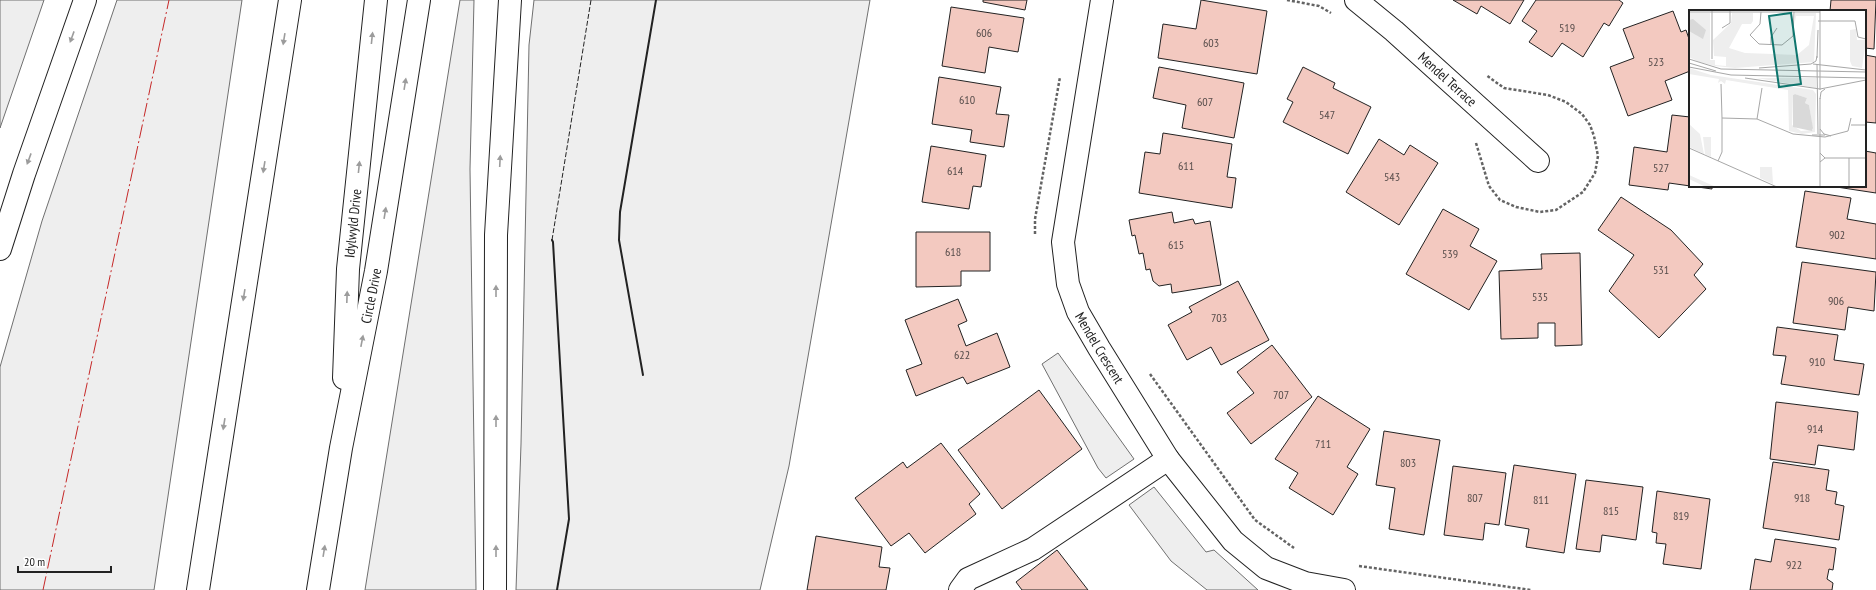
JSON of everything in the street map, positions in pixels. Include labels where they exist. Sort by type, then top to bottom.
[{"type":"main road","points":[[0,249],[24,174],[86,0]]},
{"type":"main road","points":[[198,590],[290,0]]},
{"type":"main road","name":"Idylwyld Drive","points":[[341,448],[348,269],[376,0]]},
{"type":"main road","name":"Circle Drive","points":[[318,590],[341,448],[376,271],[419,0]]},
{"type":"main road","points":[[495,590],[496,235],[510,0]]},
{"type":"main road","name":"Mendel Crescent","points":[[1102,0],[1063,242],[1068,284],[1078,312],[1168,459],[1233,541],[1266,568],[1305,583],[1344,590]]},
{"type":"main road","name":"Mendel Terrace","points":[[1356,0],[1394,31],[1538,160]]},
{"type":"main road","points":[[960,590],[968,579],[1033,549],[1168,459]]},
{"type":"path","points":[[1149,373],[1255,520],[1299,551]]},
{"type":"path","points":[[1355,566],[1531,590]]},
{"type":"shaded area","points":[[0,0],[44,0],[0,128]]},
{"type":"shaded area","points":[[117,0],[242,0],[154,590],[0,590],[0,367],[42,221]]},
{"type":"shaded area","points":[[460,0],[474,0],[470,169],[476,590],[365,590]]},
{"type":"shaded area","points":[[534,0],[870,0],[789,466],[760,590],[516,590],[521,444],[529,45]]},
{"type":"shaded area","points":[[1058,353],[1134,459],[1106,478],[1098,468],[1042,364]]},
{"type":"shaded area","points":[[1154,487],[1206,552],[1214,550],[1258,590],[1207,590],[1171,561],[1129,505]]},
{"type":"building","points":[[983,0],[1027,0],[1025,10],[983,2]]},
{"type":"building","points":[[1201,0],[1267,11],[1257,74],[1158,58],[1163,24],[1196,29]]},
{"type":"building","points":[[1453,0],[1524,0],[1510,24],[1481,6],[1477,14]]},
{"type":"building","points":[[1536,0],[1619,0],[1623,3],[1609,26],[1604,23],[1583,57],[1562,43],[1552,57],[1529,42],[1537,31],[1522,21]]},
{"type":"building","points":[[1831,0],[1876,0],[1874,49],[1866,48],[1866,10],[1830,10]]},
{"type":"building","points":[[951,7],[1024,18],[1018,52],[989,47],[985,73],[942,66]]},
{"type":"building","points":[[1673,11],[1681,32],[1686,30],[1689,39],[1689,71],[1665,81],[1672,100],[1628,116],[1610,67],[1634,58],[1623,29]]},
{"type":"building","points":[[1866,55],[1876,57],[1876,123],[1866,122]]},
{"type":"building","points":[[1159,67],[1244,83],[1234,138],[1182,128],[1186,105],[1153,98]]},
{"type":"building","points":[[1303,67],[1335,83],[1333,88],[1371,107],[1348,154],[1283,122],[1293,102],[1287,99]]},
{"type":"building","points":[[939,77],[1001,87],[996,114],[1009,115],[1004,147],[970,142],[972,130],[932,124]]},
{"type":"building","points":[[1672,115],[1689,117],[1689,186],[1669,183],[1668,190],[1629,185],[1634,147],[1667,152]]},
{"type":"building","points":[[1163,133],[1232,144],[1227,177],[1236,178],[1232,208],[1139,193],[1145,152],[1160,154]]},
{"type":"building","points":[[1379,139],[1404,155],[1410,145],[1438,163],[1399,225],[1346,192]]},
{"type":"building","points":[[931,146],[986,155],[981,187],[973,186],[969,209],[922,202]]},
{"type":"building","points":[[1866,151],[1876,153],[1876,193],[1837,187],[1866,187]]},
{"type":"building","points":[[1697,187],[1712,187],[1712,189]]},
{"type":"building","points":[[1805,191],[1851,198],[1847,219],[1876,224],[1876,259],[1796,247]]},
{"type":"building","points":[[1621,197],[1671,230],[1703,264],[1694,275],[1706,289],[1659,338],[1609,291],[1634,255],[1598,230]]},
{"type":"building","points":[[1443,209],[1479,229],[1470,246],[1497,261],[1469,310],[1406,274]]},
{"type":"building","points":[[1172,212],[1174,223],[1193,219],[1195,224],[1210,221],[1221,285],[1172,293],[1171,284],[1159,286],[1153,281],[1150,269],[1146,270],[1143,253],[1139,254],[1135,235],[1132,236],[1129,220]]},
{"type":"building","points":[[916,232],[990,232],[990,271],[961,271],[961,286],[916,287]]},
{"type":"building","points":[[1580,253],[1582,345],[1555,346],[1555,323],[1538,323],[1538,338],[1501,339],[1499,271],[1542,269],[1541,254]]},
{"type":"building","points":[[1802,262],[1876,272],[1874,311],[1848,307],[1845,330],[1793,323]]},
{"type":"building","points":[[1238,281],[1269,340],[1221,365],[1211,347],[1187,360],[1168,325],[1192,312],[1189,307]]},
{"type":"building","points":[[958,299],[967,321],[958,325],[966,346],[997,333],[1010,367],[967,384],[963,377],[916,396],[906,370],[922,364],[905,320]]},
{"type":"building","points":[[1777,327],[1838,335],[1834,360],[1864,364],[1859,395],[1781,384],[1786,356],[1773,355]]},
{"type":"building","points":[[1272,345],[1312,397],[1251,444],[1227,413],[1254,393],[1237,372]]},
{"type":"building","points":[[1039,390],[1082,449],[1002,509],[958,450]]},
{"type":"building","points":[[1318,396],[1370,429],[1347,467],[1358,474],[1333,515],[1289,488],[1298,473],[1275,459]]},
{"type":"building","points":[[1776,402],[1858,412],[1854,450],[1818,445],[1815,465],[1770,459]]},
{"type":"building","points":[[1384,431],[1440,440],[1424,535],[1389,529],[1395,488],[1376,485]]},
{"type":"building","points":[[941,443],[980,494],[969,504],[976,514],[925,553],[909,533],[891,546],[855,498],[903,462],[907,468]]},
{"type":"building","points":[[1773,462],[1829,470],[1826,490],[1837,492],[1835,504],[1844,506],[1839,540],[1763,528]]},
{"type":"building","points":[[1514,465],[1576,474],[1564,553],[1526,547],[1529,529],[1505,525]]},
{"type":"building","points":[[1453,466],[1506,473],[1499,525],[1485,523],[1483,540],[1444,535]]},
{"type":"building","points":[[1586,480],[1643,487],[1636,540],[1602,535],[1600,552],[1576,549]]},
{"type":"building","points":[[1657,491],[1710,499],[1701,569],[1663,564],[1666,544],[1656,543],[1657,533],[1652,532]]},
{"type":"building","points":[[816,536],[882,547],[879,567],[890,568],[886,590],[807,590]]},
{"type":"building","points":[[1775,539],[1836,548],[1833,570],[1829,569],[1827,579],[1833,583],[1832,590],[1750,590],[1755,559],[1771,562]]},
{"type":"building","points":[[1057,550],[1088,590],[1022,590],[1016,582]]},
{"type":"fence","points":[[552,240],[591,0]]},
{"type":"wall","points":[[643,375],[619,240],[620,212],[656,0]]},
{"type":"wall","points":[[552,240],[569,519],[557,590]]},
{"type":"power","points":[[43,590],[169,0]]}]
